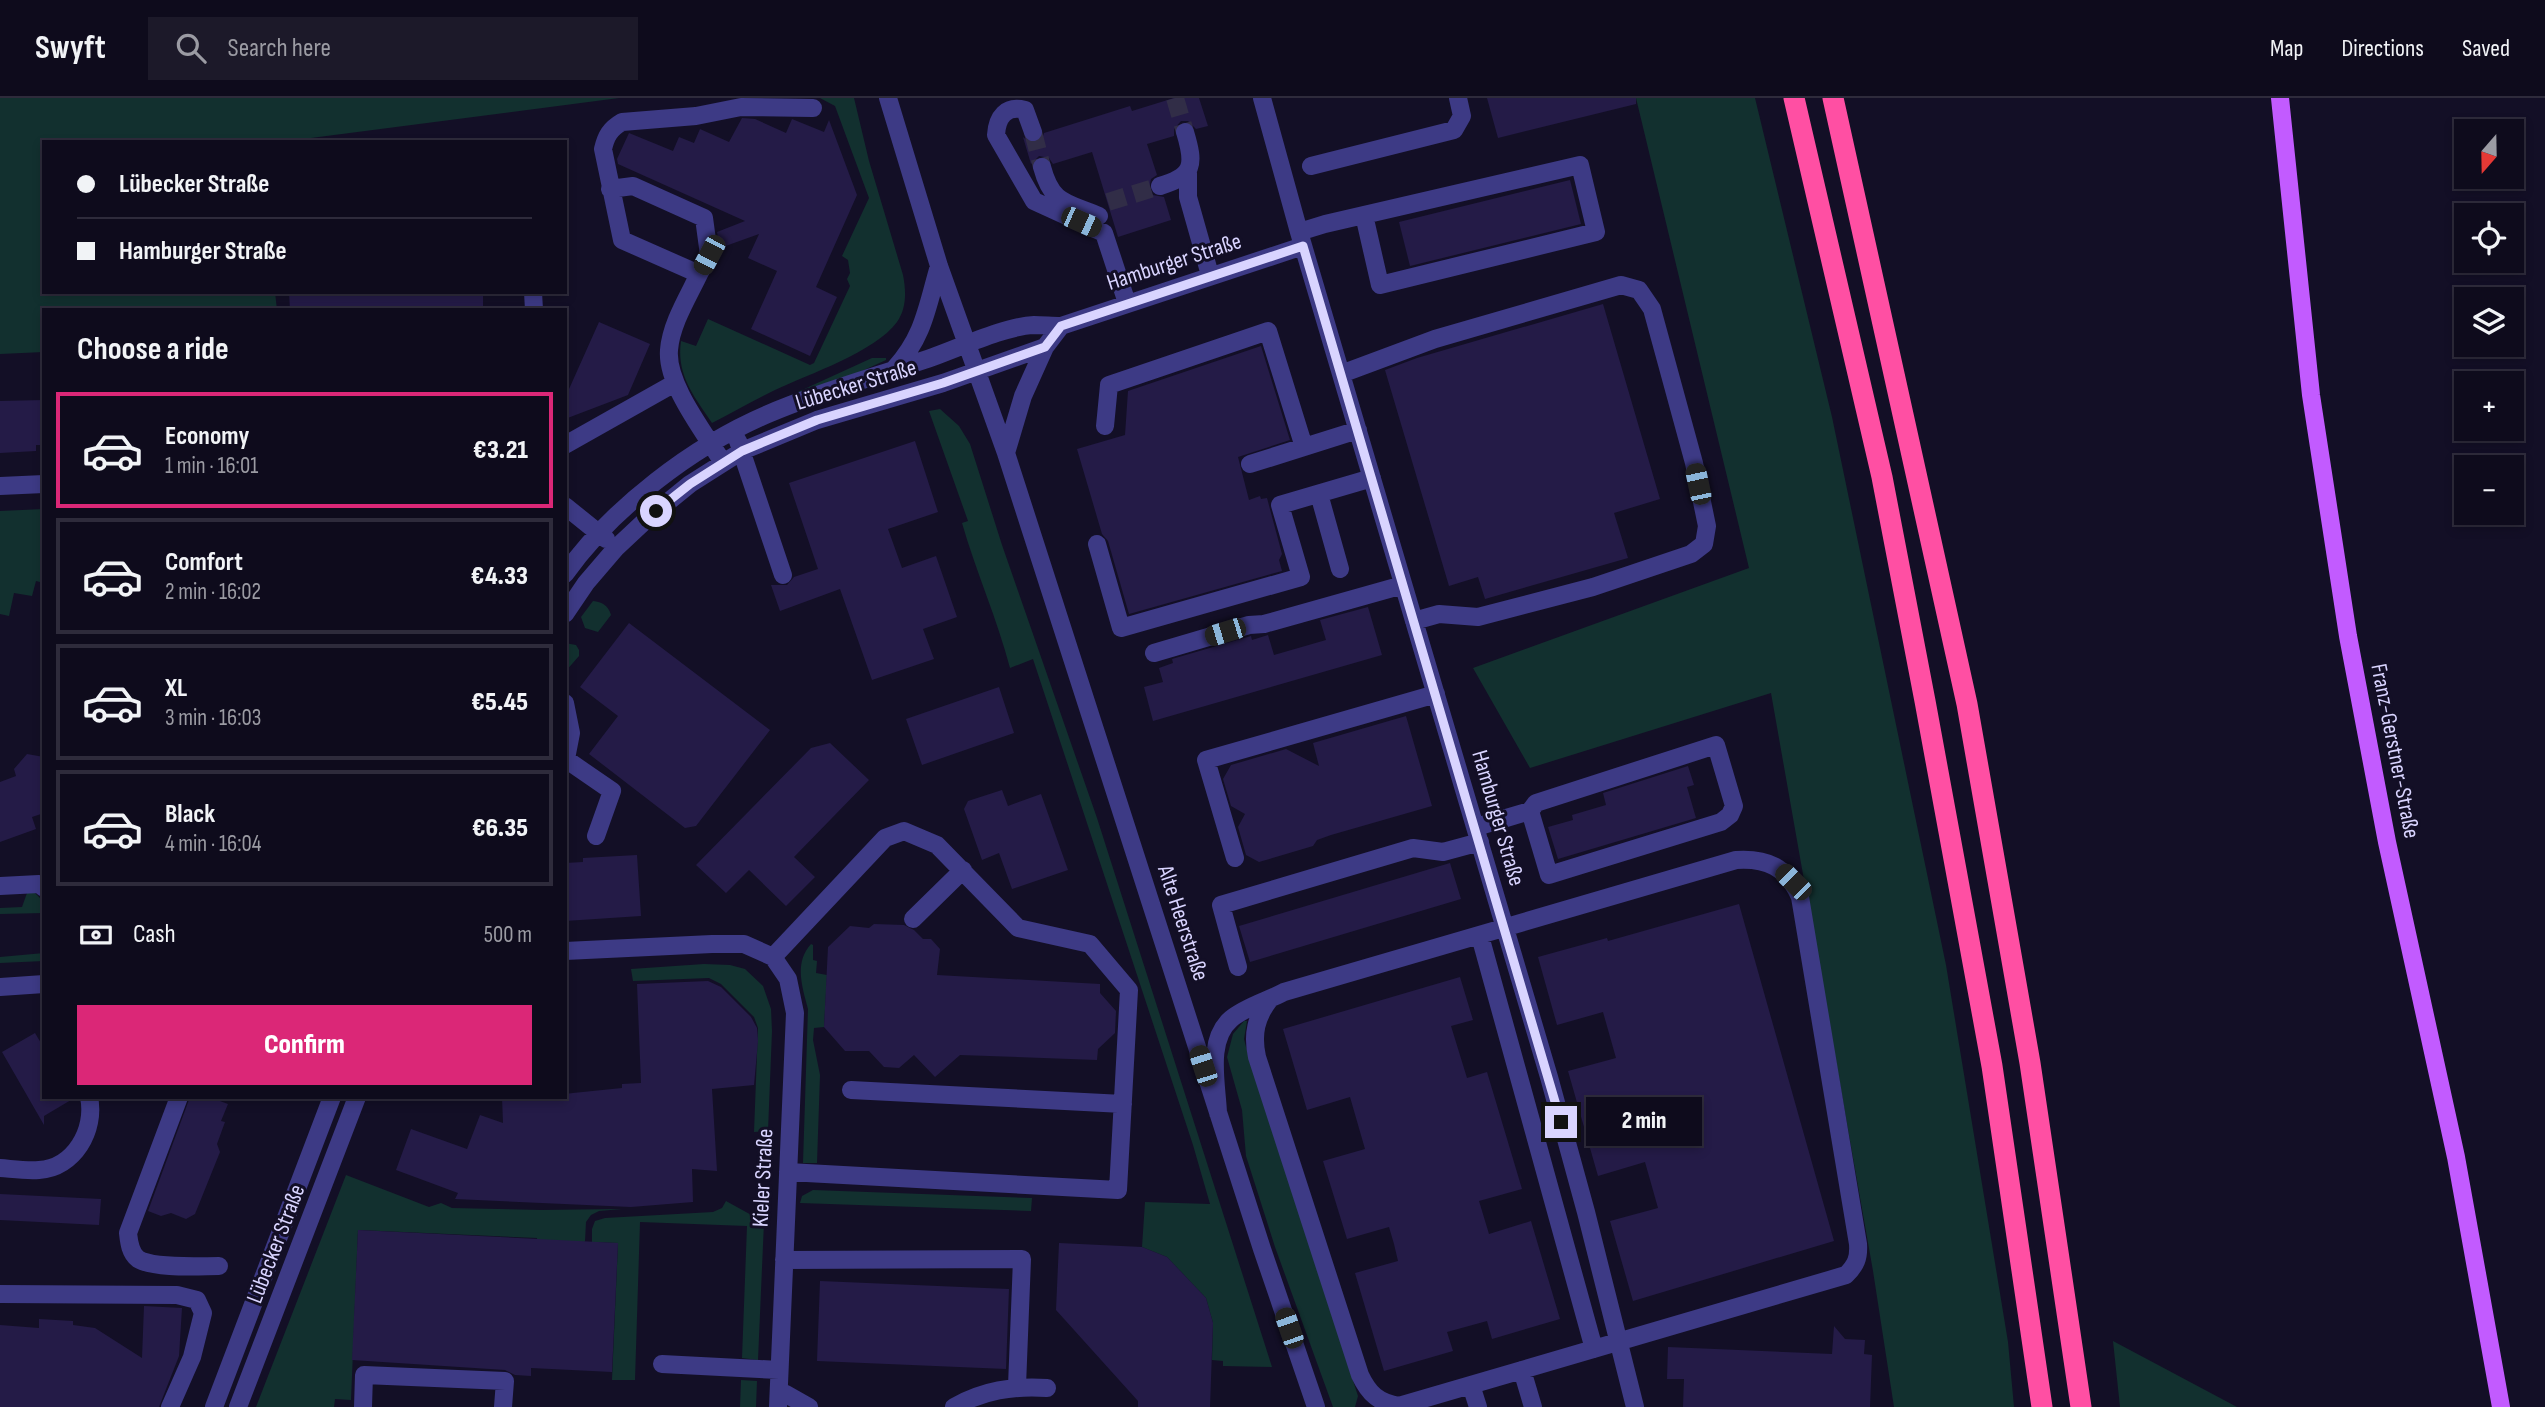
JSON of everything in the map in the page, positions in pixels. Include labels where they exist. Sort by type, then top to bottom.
[{"type":"highway","points":[[1794,98],[1882,477],[1925,701],[1992,1066],[2042,1407]]},
{"type":"highway","points":[[1833,98],[1967,704],[2030,1063],[2081,1407]]},
{"type":"main road","name":"Franz-Gerstner-Straße","points":[[2280,98],[2311,396],[2348,636],[2387,842],[2456,1157],[2501,1407]]},
{"type":"street","name":"Alte Heerstraße","points":[[888,98],[939,266],[1006,453],[1316,1407]]},
{"type":"street","name":"Hamburger Straße","points":[[1262,98],[1301,239],[1559,1113],[1635,1407]]},
{"type":"street","points":[[1311,166],[1454,130],[1462,116],[1458,98]]},
{"type":"street","points":[[699,274],[622,240],[603,149],[612,128],[622,122],[695,116],[741,107],[813,108]]},
{"type":"street","points":[[1033,132],[1025,110],[1015,107],[1004,112],[997,124],[996,135],[1034,201],[1104,217]]},
{"type":"street","points":[[1185,132],[1190,159],[1188,197],[1210,275]]},
{"type":"street","points":[[1301,239],[1364,215],[1580,165],[1597,232],[1380,285],[1364,215]]},
{"type":"street","points":[[1042,167],[1047,187],[1054,197],[1104,217]]},
{"type":"street","points":[[1160,186],[1181,180],[1188,173]]},
{"type":"street","points":[[610,189],[633,186],[704,218],[709,255],[671,338],[668,351],[675,383],[723,463]]},
{"type":"street","points":[[1104,217],[1128,303]]},
{"type":"street","name":"Hamburger Straße","points":[[967,343],[1032,325],[1061,326],[1210,275],[1301,239]]},
{"type":"street","points":[[895,368],[914,345],[921,331],[939,266]]},
{"type":"street","points":[[1341,374],[1435,339],[1621,285],[1639,290],[1652,309],[1702,500],[1707,526],[1704,544],[1691,554],[1593,587],[1478,617],[1439,614],[1414,621]]},
{"type":"street","points":[[1006,453],[1023,396],[1045,347],[1061,326]]},
{"type":"street","points":[[1105,426],[1109,385],[1268,331],[1304,447]]},
{"type":"street","name":"Lübecker Straße","points":[[567,572],[599,533],[664,477],[735,431],[767,414],[967,343]]},
{"type":"street","points":[[977,370],[1045,347]]},
{"type":"street","name":"Lübecker Straße","points":[[567,611],[586,583],[647,519],[690,484],[742,451],[817,420],[943,383],[977,370]]},
{"type":"street","points":[[567,444],[675,383]]},
{"type":"street","points":[[1250,464],[1358,430]]},
{"type":"street","points":[[735,431],[783,575]]},
{"type":"street","points":[[1097,544],[1121,628],[1301,576],[1280,505],[1372,478]]},
{"type":"street","points":[[0,486],[42,484]]},
{"type":"street","points":[[1319,494],[1340,569]]},
{"type":"street","points":[[567,508],[617,548]]},
{"type":"street","points":[[1154,653],[1404,585]]},
{"type":"street","points":[[1235,858],[1206,760],[1436,694]]},
{"type":"street","points":[[567,715],[570,733],[567,755]]},
{"type":"street","points":[[1238,967],[1221,905],[1413,848],[1443,852],[1530,811],[1536,803],[1716,746],[1734,806],[1721,822],[1549,875],[1530,811]]},
{"type":"street","points":[[567,763],[612,791],[596,836]]},
{"type":"street","points":[[567,951],[744,944],[774,957],[885,838],[904,831],[937,845],[1018,928],[1090,944],[1129,990],[1118,1190],[788,1172]]},
{"type":"street","points":[[1219,1113],[1215,1064],[1217,1041],[1223,1027],[1245,1010],[1284,992],[1735,860],[1768,862],[1793,882],[1800,897],[1858,1257],[1854,1267],[1846,1275],[1399,1407],[1381,1402],[1371,1395],[1360,1375],[1257,1057],[1254,1034],[1257,1022],[1270,999]]},
{"type":"street","points":[[913,919],[963,870]]},
{"type":"street","points":[[0,886],[39,884],[42,886]]},
{"type":"street","points":[[1480,936],[1594,1349]]},
{"type":"street","name":"Kieler Straße","points":[[774,957],[788,979],[795,1013],[778,1400]]},
{"type":"street","points":[[0,987],[42,984]]},
{"type":"street","points":[[851,1090],[1123,1104]]},
{"type":"street","points":[[0,1168],[41,1170],[67,1160],[82,1143],[89,1122],[89,1099]]},
{"type":"street","points":[[178,1099],[128,1233],[130,1250],[139,1259],[157,1264],[219,1266]]},
{"type":"street","name":"Lübecker Straße","points":[[214,1407],[331,1099]]},
{"type":"street","name":"Lübecker Straße","points":[[238,1407],[356,1099]]},
{"type":"street","points":[[784,1260],[1022,1259],[1017,1386]]},
{"type":"street","points":[[0,1294],[177,1295],[197,1300],[203,1313],[192,1357],[170,1407]]},
{"type":"street","points":[[662,1364],[779,1370]]},
{"type":"street","points":[[1522,1370],[1533,1407]]},
{"type":"street","points":[[363,1407],[364,1375],[505,1381],[503,1407]]},
{"type":"street","points":[[1471,1385],[1478,1407]]},
{"type":"street","points":[[954,1407],[970,1398],[1017,1386],[1047,1388]]},
{"type":"street","points":[[778,1400],[786,1394],[809,1407]]},
{"type":"green space","points":[[0,98],[619,98],[295,140],[42,140],[42,294],[275,294],[277,308],[42,308],[42,352],[0,354]]},
{"type":"green space","points":[[820,98],[854,98],[869,161],[903,275],[903,311],[887,333],[858,352],[775,390],[712,423],[684,375],[681,341],[696,346],[708,319],[810,365],[814,363],[850,286],[847,279],[850,273],[848,260],[842,256],[869,198],[835,106]]},
{"type":"green space","points":[[1636,98],[1755,98],[1832,417],[1946,965],[2008,1342],[2014,1407],[1894,1407],[1873,1271],[1771,693],[1530,768],[1473,668],[1749,568]]},
{"type":"green space","points":[[872,358],[886,360],[851,376],[778,401]]},
{"type":"green space","points":[[940,409],[959,426],[970,444],[1002,545],[1097,818],[1272,1367],[1223,1366],[1223,1361],[1212,1360],[1213,1323],[1206,1298],[1167,1257],[1142,1247],[1145,1202],[1210,1204],[1033,659],[1010,668],[962,523],[968,521],[929,411]]},
{"type":"green space","points":[[42,509],[42,582],[36,581],[32,596],[14,593],[9,616],[0,614],[0,511]]},
{"type":"green space","points":[[593,601],[604,605],[611,615],[598,632],[585,628],[581,617]]},
{"type":"green space","points":[[567,643],[576,645],[579,656],[567,670]]},
{"type":"green space","points":[[34,892],[42,900],[42,913],[0,914],[0,908],[22,907],[27,893]]},
{"type":"green space","points":[[811,944],[813,960],[817,961],[816,973],[827,975],[824,1027],[814,1028],[813,1040],[820,1075],[817,1163],[803,1163],[808,1009],[801,967]]},
{"type":"green space","points":[[42,953],[42,961],[0,963],[0,957]]},
{"type":"green space","points":[[730,965],[745,969],[763,986],[771,1009],[772,1031],[768,1131],[754,1132],[758,1028],[754,1017],[721,984],[709,978],[633,981],[631,969]]},
{"type":"green space","points":[[1247,1021],[1244,1039],[1247,1051],[1358,1396],[1355,1407],[1333,1407],[1275,1247],[1246,1156],[1242,1110],[1227,1057],[1233,1034]]},
{"type":"green space","points":[[346,1175],[429,1207],[441,1203],[452,1208],[622,1209],[599,1211],[591,1215],[586,1222],[585,1241],[533,1326],[537,1238],[358,1230],[351,1400],[335,1399],[334,1407],[256,1407]]},
{"type":"green space","points":[[813,1190],[1032,1198],[1031,1211],[800,1203],[802,1196]]},
{"type":"green space","points":[[726,1201],[764,1222],[758,1360],[742,1358],[747,1226],[640,1222],[635,1380],[612,1380],[618,1243],[592,1242],[595,1221],[605,1218],[713,1212],[722,1208]]},
{"type":"green space","points":[[2113,1341],[2237,1407],[2120,1407]]},
{"type":"green space","points":[[741,1380],[757,1381],[756,1407],[740,1407]]},
{"type":"building","points":[[1174,98],[1199,98],[1208,126],[1196,129],[1188,121],[1181,121],[1174,129],[1174,136],[1147,144],[1157,175],[1151,179],[1149,189],[1153,195],[1164,197],[1171,220],[1118,237],[1092,152],[1053,164],[1049,158],[1039,156],[1031,164],[1023,137],[1030,143],[1036,143],[1042,139],[1044,133],[1130,106],[1132,111]]},
{"type":"building","points":[[1487,98],[1636,98],[1636,104],[1498,138]]},
{"type":"building","points":[[742,118],[755,119],[786,133],[792,119],[824,132],[829,120],[857,195],[816,287],[837,297],[810,356],[751,329],[777,271],[748,258],[759,234],[720,248],[717,232],[745,221],[618,164],[617,159],[629,133],[673,151],[679,137],[694,143],[700,129],[729,142]]},
{"type":"building","points":[[1570,180],[1581,224],[1410,266],[1399,222]]},
{"type":"building","points":[[289,294],[483,294],[483,308],[290,308]]},
{"type":"building","points":[[1603,304],[1660,499],[1614,513],[1628,558],[1485,599],[1478,577],[1449,586],[1385,370],[1417,358]]},
{"type":"building","points":[[599,322],[650,344],[628,395],[567,418],[567,394]]},
{"type":"building","points":[[1261,346],[1290,440],[1238,457],[1249,500],[1260,496],[1261,499],[1267,498],[1282,554],[1279,560],[1282,571],[1129,614],[1077,449],[1125,435],[1128,391]]},
{"type":"building","points":[[42,400],[42,445],[36,445],[36,451],[0,453],[0,401]]},
{"type":"building","points":[[915,441],[938,512],[888,529],[902,568],[936,556],[957,617],[923,629],[934,659],[872,680],[840,589],[780,611],[771,585],[787,585],[794,577],[818,569],[789,483]]},
{"type":"building","points":[[1368,607],[1382,655],[1153,721],[1144,687],[1163,682],[1159,668],[1173,663],[1172,659],[1251,636],[1252,640],[1268,635],[1274,655],[1326,640],[1320,620]]},
{"type":"building","points":[[629,623],[770,730],[696,826],[685,828],[589,754],[618,716],[580,687]]},
{"type":"building","points":[[999,687],[1014,733],[922,765],[906,719]]},
{"type":"building","points":[[1406,716],[1432,806],[1331,835],[1317,840],[1313,846],[1259,862],[1246,855],[1238,827],[1245,814],[1231,806],[1223,779],[1231,765],[1286,749],[1319,766],[1313,743]]},
{"type":"building","points":[[830,743],[869,780],[794,857],[815,877],[786,906],[749,870],[726,893],[696,865],[811,748]]},
{"type":"building","points":[[27,754],[42,757],[42,814],[32,817],[36,829],[0,842],[0,782],[16,776],[14,769]]},
{"type":"building","points":[[1688,766],[1694,785],[1687,787],[1696,818],[1558,859],[1548,827],[1573,820],[1572,815],[1606,805],[1603,793]]},
{"type":"building","points":[[1002,790],[1008,806],[1041,794],[1068,870],[1012,889],[999,853],[982,860],[964,809],[968,801]]},
{"type":"building","points":[[637,855],[641,916],[567,921],[567,863],[583,862],[583,858]]},
{"type":"building","points":[[1450,863],[1461,899],[1250,962],[1239,926]]},
{"type":"building","points":[[1739,904],[1834,1241],[1633,1301],[1610,1221],[1658,1208],[1645,1162],[1598,1176],[1568,1071],[1616,1058],[1603,1012],[1557,1025],[1538,957],[1607,938],[1608,941]]},
{"type":"building","points":[[874,924],[904,925],[923,939],[931,939],[940,949],[937,975],[1100,984],[1100,993],[1116,1011],[1115,1033],[1098,1049],[1097,1060],[960,1055],[935,1077],[914,1055],[899,1068],[884,1067],[869,1051],[845,1051],[824,1027],[828,947],[850,926],[869,928]]},
{"type":"building","points":[[1460,977],[1473,1020],[1451,1026],[1467,1078],[1487,1072],[1522,1189],[1479,1201],[1489,1234],[1531,1221],[1560,1319],[1492,1339],[1487,1321],[1447,1332],[1453,1351],[1384,1371],[1355,1273],[1398,1261],[1389,1227],[1347,1239],[1323,1161],[1365,1149],[1350,1097],[1307,1110],[1283,1029]]},
{"type":"building","points":[[708,981],[721,987],[751,1017],[757,1028],[754,1085],[712,1089],[717,1171],[692,1169],[693,1202],[631,1207],[455,1199],[458,1193],[396,1170],[411,1129],[467,1149],[480,1115],[503,1123],[502,1099],[567,1099],[567,1094],[622,1088],[622,1084],[641,1083],[637,984]]},
{"type":"building","points":[[35,1033],[42,1045],[42,1099],[73,1099],[44,1116],[44,1125],[2,1052]]},
{"type":"building","points":[[189,1099],[214,1099],[228,1104],[221,1121],[225,1122],[217,1144],[220,1152],[195,1214],[186,1219],[171,1213],[161,1216],[148,1211]]},
{"type":"building","points":[[0,1194],[101,1199],[99,1225],[0,1220]]},
{"type":"building","points":[[358,1230],[618,1243],[612,1372],[531,1368],[531,1376],[515,1375],[505,1370],[352,1360]]},
{"type":"building","points":[[1059,1243],[1142,1247],[1167,1257],[1206,1298],[1213,1323],[1210,1407],[1138,1407],[1138,1401],[1056,1310]]},
{"type":"building","points":[[820,1281],[1009,1289],[1006,1369],[817,1361]]},
{"type":"building","points":[[144,1306],[182,1308],[179,1356],[159,1407],[0,1407],[0,1325],[39,1328],[39,1319],[73,1321],[73,1325],[95,1328],[142,1358]]},
{"type":"building","points":[[1834,1326],[1845,1339],[1865,1340],[1864,1354],[1872,1355],[1870,1407],[1683,1407],[1684,1379],[1667,1379],[1668,1347],[1832,1354]]},
{"type":"tunnel","points":[[1175,98],[1185,132]]},
{"type":"tunnel","points":[[1033,132],[1042,167]]},
{"type":"tunnel","points":[[1108,202],[1160,186]]},
{"type":"route","points":[[656,511],[690,484],[742,451],[817,420],[943,383],[1045,347],[1061,326],[1303,246],[1561,1122]]}]
